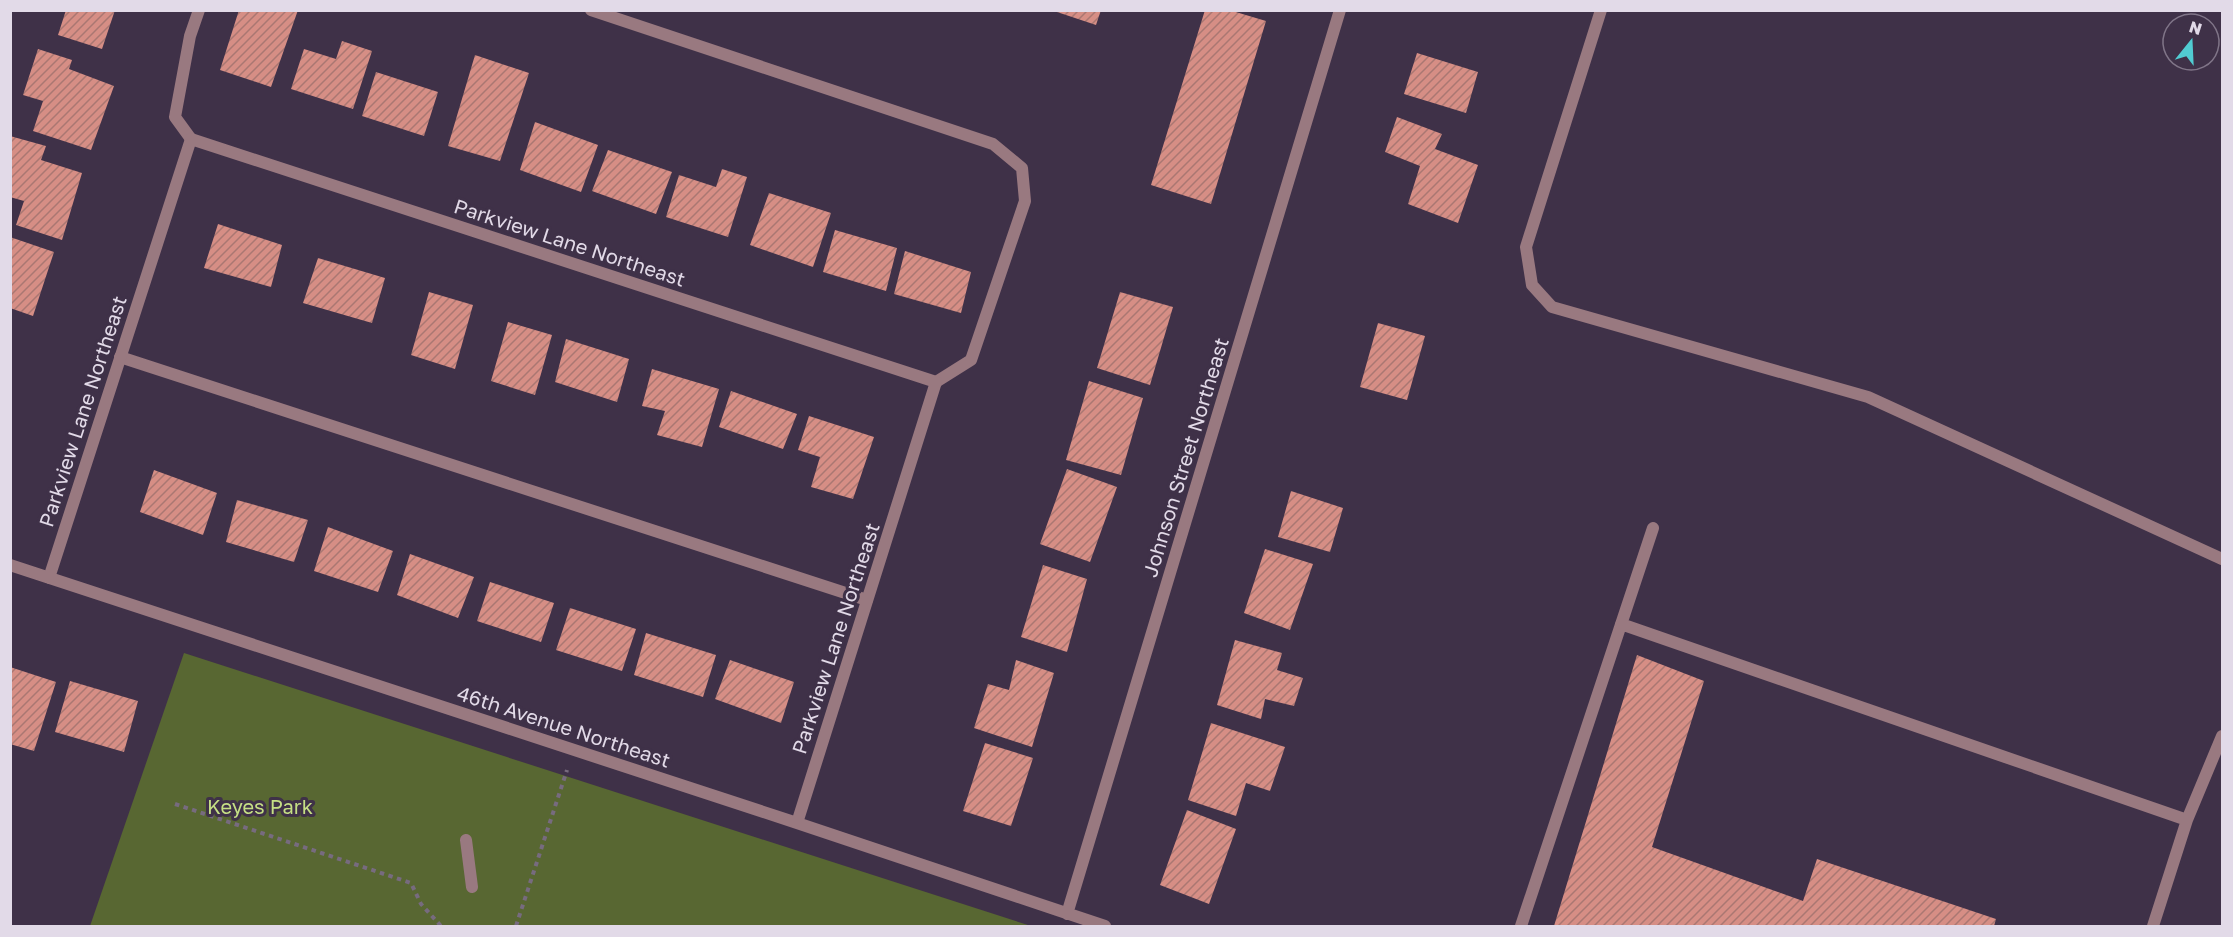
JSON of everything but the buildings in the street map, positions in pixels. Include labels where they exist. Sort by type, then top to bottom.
[{"type":"street","points":[[191,139],[175,117],[190,36],[199,10]]},
{"type":"street","points":[[591,10],[993,144],[1022,168],[1025,201],[970,360],[936,382]]},
{"type":"street","name":"Johnson Street Northeast","points":[[1067,914],[1340,10]]},
{"type":"street","points":[[1601,10],[1526,247],[1532,285],[1552,308],[1868,397],[2223,559]]},
{"type":"street","name":"Parkview Lane Northeast","points":[[49,578],[191,139],[936,382],[797,823]]},
{"type":"street","points":[[120,357],[867,600]]},
{"type":"street","points":[[1521,927],[1653,528]]},
{"type":"street","name":"46th Avenue Northeast","points":[[10,565],[797,823],[1105,927]]},
{"type":"street","points":[[1621,624],[2187,820]]},
{"type":"street","points":[[2153,927],[2187,820],[2223,736]]},
{"type":"street","points":[[465,840],[472,887]]},
{"type":"path","points":[[516,927],[573,749]]},
{"type":"path","points":[[175,804],[411,883],[422,904],[441,927]]},
{"type":"green space","name":"Keyes Park","points":[[184,653],[1031,926],[90,926]]}]
